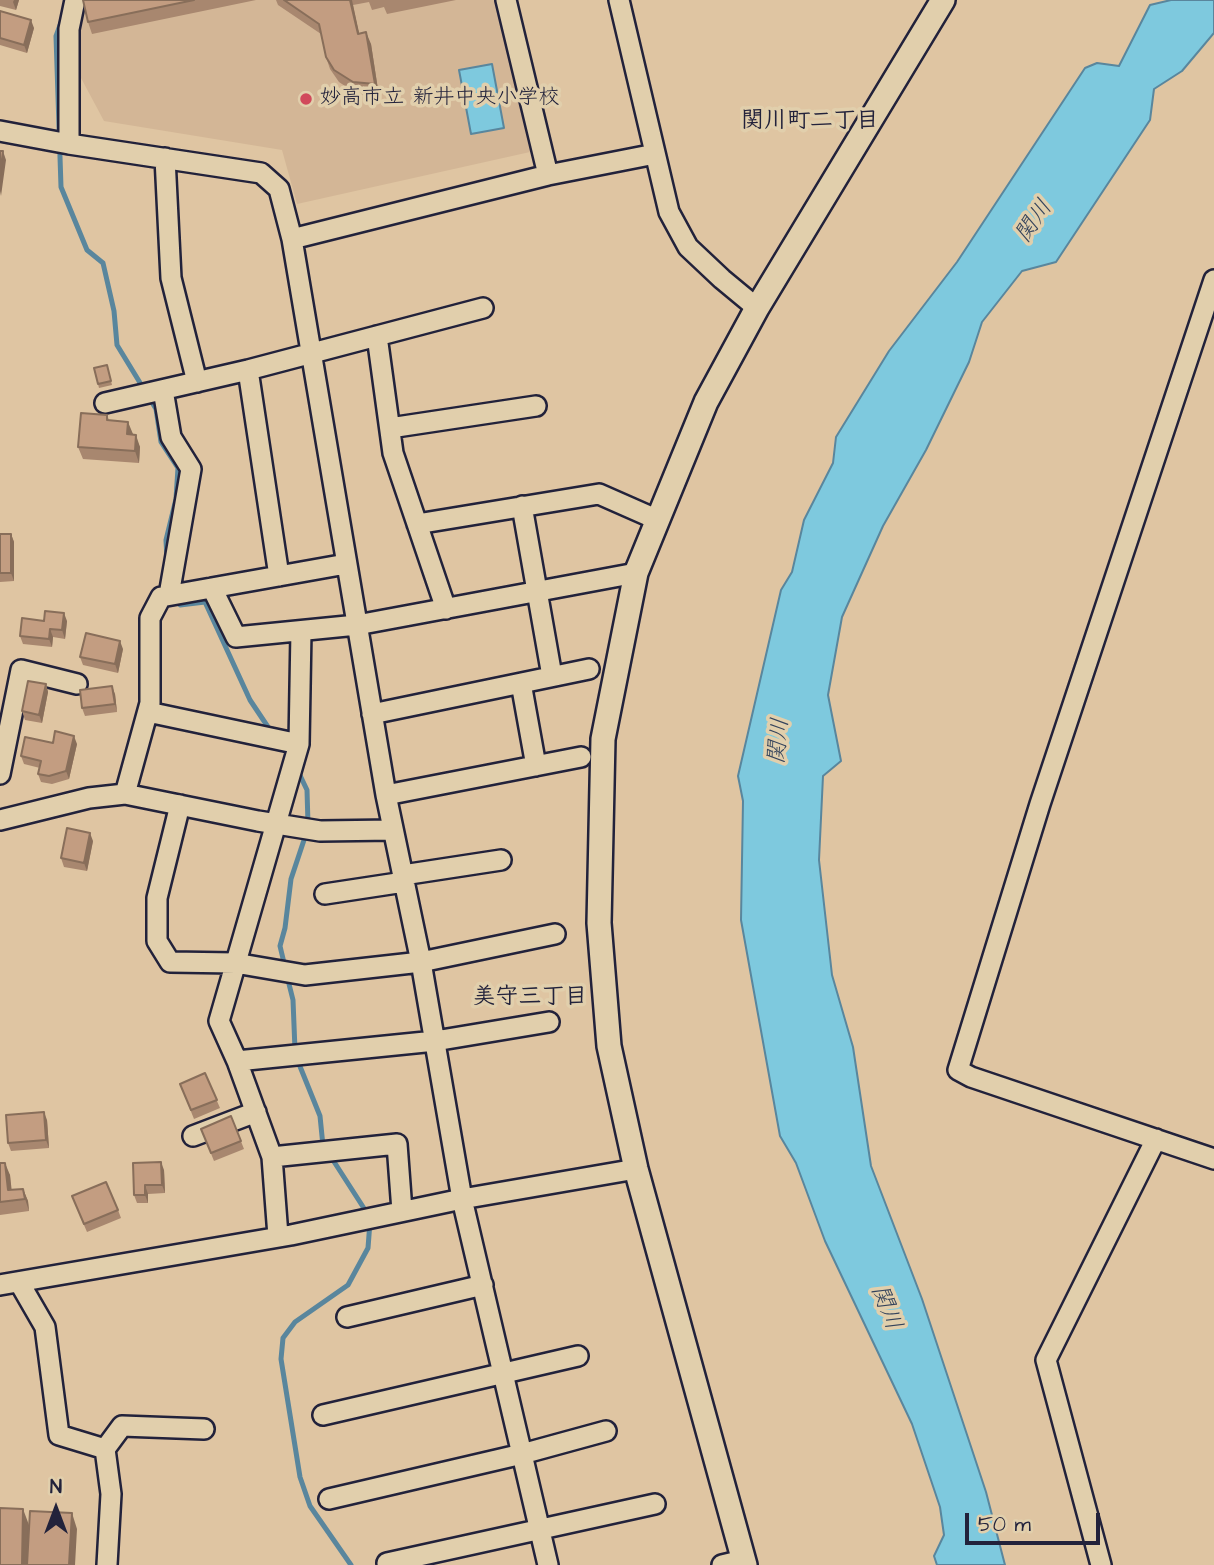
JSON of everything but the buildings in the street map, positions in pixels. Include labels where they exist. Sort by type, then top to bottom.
[{"type":"street","points":[[69,144],[69,29],[75,0]]},
{"type":"street","points":[[506,0],[548,175]]},
{"type":"street","points":[[619,0],[669,212],[688,247],[757,308]]},
{"type":"street","points":[[737,1563],[636,1169],[609,1046],[599,923],[603,739],[636,573],[706,402],[757,308],[943,0]]},
{"type":"street","points":[[0,131],[261,173],[279,189],[292,239],[386,795],[421,962],[462,1199],[548,1565]]},
{"type":"street","points":[[292,239],[548,175],[655,154]]},
{"type":"street","points":[[165,158],[171,278],[197,382]]},
{"type":"street","points":[[1214,280],[1211,301],[1040,804],[958,1070],[971,1077],[1214,1159]]},
{"type":"street","points":[[105,403],[248,370],[483,308]]},
{"type":"street","points":[[377,336],[393,453],[446,608]]},
{"type":"street","points":[[248,370],[279,576]]},
{"type":"street","points":[[163,390],[171,437],[191,469],[169,595]]},
{"type":"street","points":[[390,428],[536,407]]},
{"type":"street","points":[[417,524],[599,494],[658,520]]},
{"type":"street","points":[[522,506],[552,676]]},
{"type":"street","points":[[125,794],[150,703],[150,618],[161,597],[346,565]]},
{"type":"street","points":[[212,588],[236,637],[358,625],[636,573]]},
{"type":"street","points":[[278,1236],[272,1157],[237,1061],[219,1021],[299,744],[301,631]]},
{"type":"street","points":[[372,714],[589,669]]},
{"type":"street","points":[[0,774],[21,670],[77,684]]},
{"type":"street","points":[[521,683],[536,766]]},
{"type":"street","points":[[148,712],[299,744]]},
{"type":"street","points":[[386,795],[580,757]]},
{"type":"street","points":[[0,820],[89,798],[125,794],[320,831],[393,830]]},
{"type":"street","points":[[180,805],[157,898],[157,941],[170,962],[235,963],[305,975],[421,962],[555,934]]},
{"type":"street","points":[[324,894],[501,860]]},
{"type":"street","points":[[237,1061],[435,1041],[549,1022]]},
{"type":"street","points":[[193,1136],[256,1112]]},
{"type":"street","points":[[1101,1565],[1046,1360],[1156,1139]]},
{"type":"street","points":[[272,1157],[397,1144],[402,1211]]},
{"type":"street","points":[[106,1449],[59,1435],[45,1327],[10,1283],[636,1169]]},
{"type":"street","points":[[347,1317],[483,1285]]},
{"type":"street","points":[[323,1415],[578,1356]]},
{"type":"street","points":[[107,1565],[111,1494],[106,1449],[122,1426],[204,1429]]},
{"type":"street","points":[[329,1499],[522,1454],[606,1431]]},
{"type":"street","points":[[387,1563],[655,1504]]},
{"type":"shaded area","name":"妙高市立 新井中央小学校","points":[[81,0],[497,0],[530,152],[297,204],[282,150],[104,121],[81,78],[75,38]]},
{"type":"water","name":"関川","points":[[1171,0],[1214,0],[1214,33],[1182,71],[1154,89],[1150,120],[1056,262],[1022,271],[982,322],[969,362],[926,450],[883,526],[842,617],[828,695],[841,761],[823,776],[819,860],[832,975],[853,1047],[871,1166],[922,1299],[986,1492],[1005,1565],[937,1565],[934,1556],[944,1535],[940,1507],[912,1424],[825,1241],[796,1163],[780,1136],[741,920],[743,801],[738,776],[781,590],[792,572],[804,520],[833,463],[836,437],[889,351],[957,262],[1085,68],[1097,63],[1119,66],[1150,5]]},
{"type":"water","points":[[492,64],[504,128],[471,134],[459,70]]},
{"type":"waterway","points":[[63,17],[56,36],[61,187],[87,250],[103,263],[114,311],[117,345],[156,409],[161,442],[178,468],[176,499],[166,540],[167,560]]},
{"type":"waterway","points":[[177,599],[180,605],[205,602],[250,700],[272,733]]},
{"type":"waterway","points":[[297,769],[307,790],[308,824]]},
{"type":"waterway","points":[[285,967],[280,946],[291,879],[306,834]]},
{"type":"waterway","points":[[287,976],[293,1000],[295,1050]]},
{"type":"waterway","points":[[297,1059],[320,1116],[323,1146]]},
{"type":"waterway","points":[[331,1157],[367,1213]]},
{"type":"waterway","points":[[351,1565],[310,1506],[300,1477],[281,1359],[283,1338],[295,1322],[348,1285],[368,1248],[370,1222]]},
{"type":"place","name":"妙高市立 新井中央小学校","points":[[306,99]]},
{"type":"district","name":"関川町二丁目","points":[[810,122]]},
{"type":"district","name":"美守三丁目","points":[[530,998]]}]
